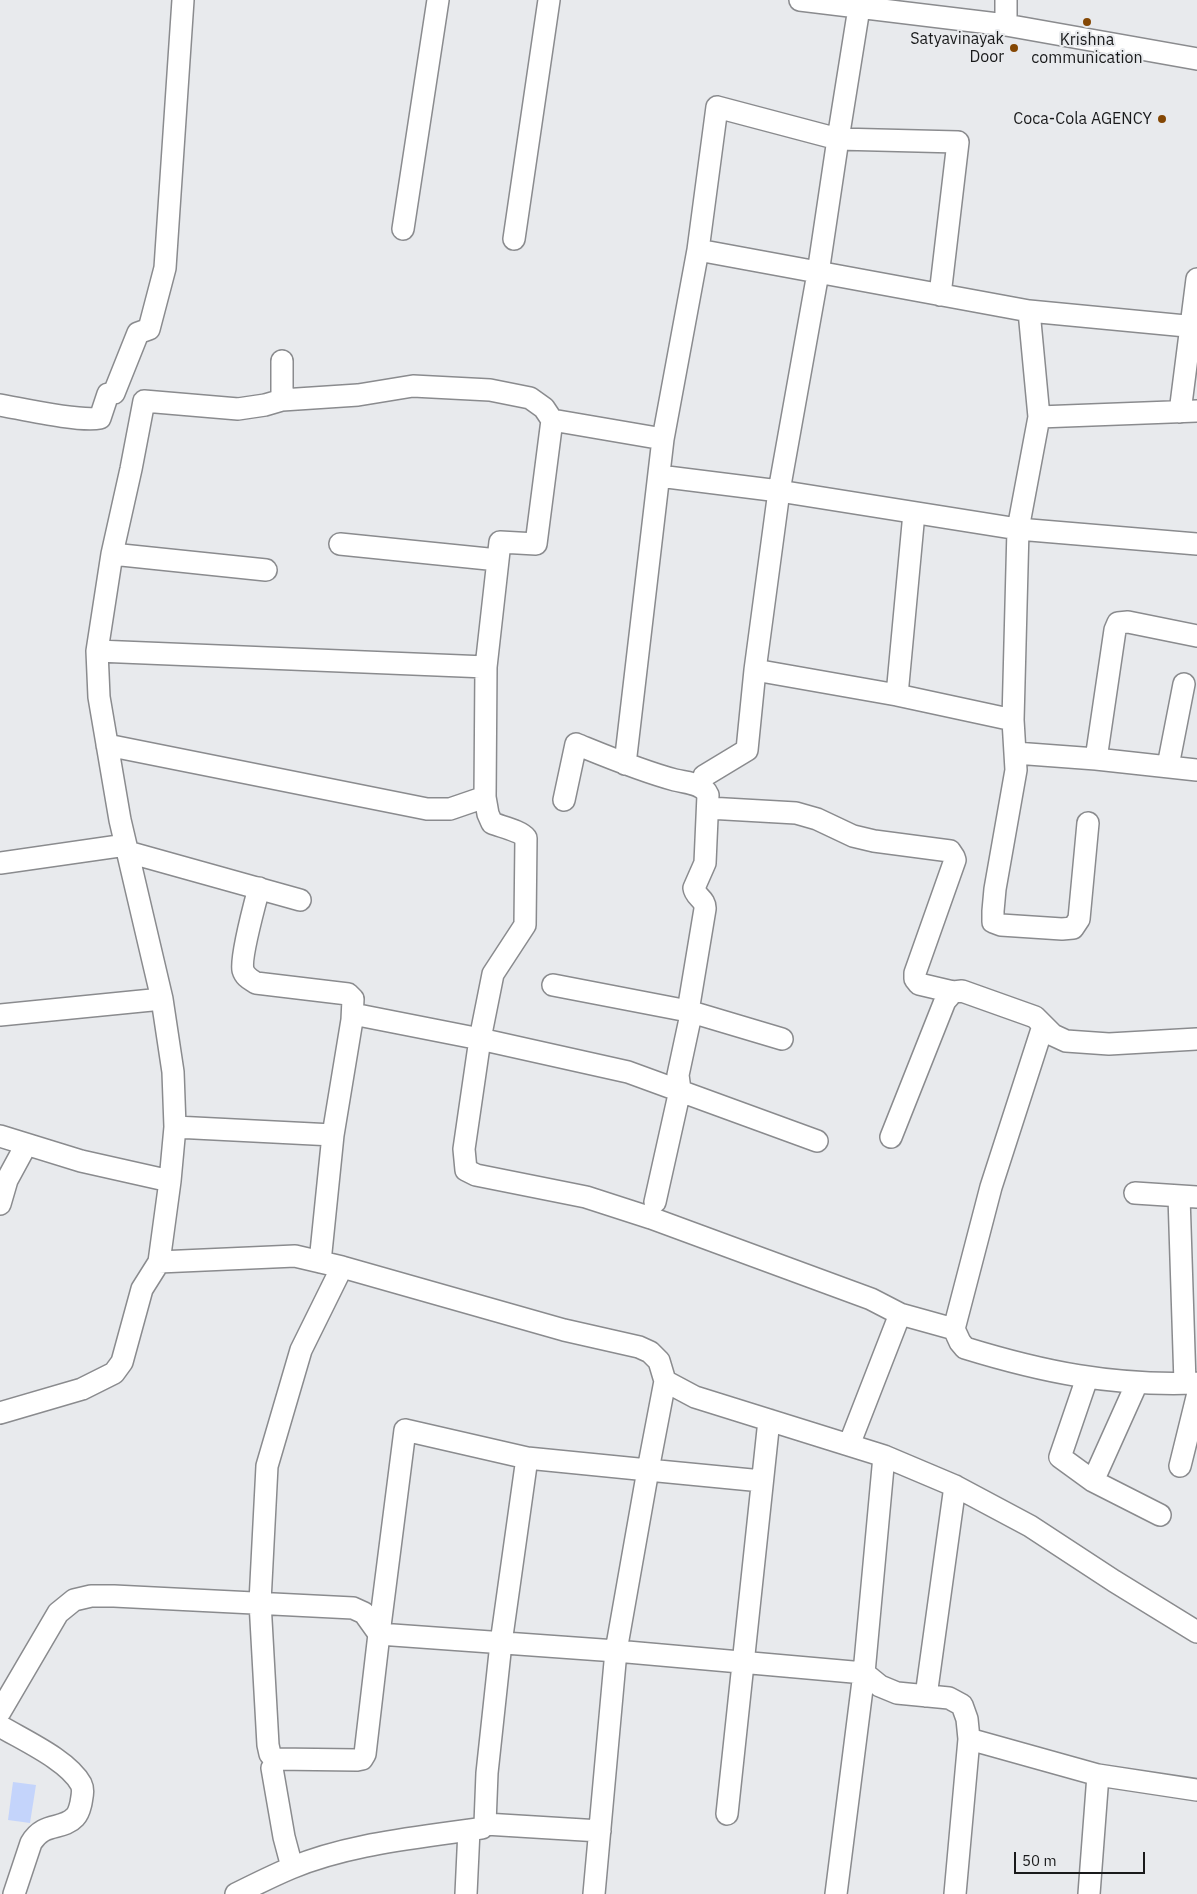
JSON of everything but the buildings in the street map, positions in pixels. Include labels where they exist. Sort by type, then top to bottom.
[{"type":"street","points":[[0,405],[64,416],[100,418],[108,394],[114,393],[138,333],[149,329],[165,268],[183,0]]},
{"type":"street","points":[[403,229],[438,0]]},
{"type":"street","points":[[514,239],[549,0]]},
{"type":"street","points":[[800,0],[1006,26],[1197,59]]},
{"type":"street","points":[[1006,0],[1006,26]]},
{"type":"street","points":[[704,776],[748,750],[755,670],[779,491],[818,273],[859,8]]},
{"type":"street","points":[[625,764],[663,440],[698,250],[717,107],[838,139],[958,142],[940,294]]},
{"type":"street","points":[[698,250],[1029,311],[1194,327]]},
{"type":"street","points":[[1039,417],[1188,412],[1197,278]]},
{"type":"street","points":[[1029,311],[1039,417],[1018,529],[1013,720],[1016,770],[995,889],[993,922],[1019,926],[1073,928],[1079,919],[1088,823]]},
{"type":"street","points":[[282,361],[282,400]]},
{"type":"street","points":[[0,1413],[82,1389],[114,1373],[122,1362],[142,1289],[159,1262],[175,1127],[173,1072],[162,999],[127,848],[107,745],[99,697],[97,651],[112,554],[132,469],[144,401],[238,409],[282,400],[358,395],[413,386],[490,390],[530,398],[544,408],[552,420],[536,544],[500,542],[486,667],[485,797],[488,814],[492,823],[523,833],[526,838],[525,925],[493,974],[480,1039],[464,1149],[466,1170],[476,1175],[586,1197],[651,1218],[871,1299],[900,1314],[954,1329]]},
{"type":"street","points":[[552,420],[663,440]]},
{"type":"street","points":[[659,476],[779,491],[1018,529],[1197,544]]},
{"type":"street","points":[[897,695],[914,512]]},
{"type":"street","points":[[340,544],[498,560]]},
{"type":"street","points":[[112,554],[266,570]]},
{"type":"street","points":[[1096,758],[1115,630],[1118,623],[1128,622],[1197,636]]},
{"type":"street","points":[[97,651],[486,667]]},
{"type":"street","points":[[755,670],[897,695],[1013,720]]},
{"type":"street","points":[[1168,766],[1184,684]]},
{"type":"street","points":[[564,800],[576,744],[625,764],[673,780],[701,786],[706,789],[708,795],[705,863],[694,888],[695,892],[704,901],[705,909],[688,1011],[690,1019],[678,1075],[680,1090],[655,1202]]},
{"type":"street","points":[[107,745],[427,809],[450,809],[485,797]]},
{"type":"street","points":[[1015,753],[1096,758],[1197,770]]},
{"type":"street","points":[[708,808],[796,813],[817,819],[853,836],[874,841],[950,850],[955,860],[915,973],[915,980],[919,984],[953,992],[962,992],[1035,1017],[1060,1040],[1094,1044],[1197,1038]]},
{"type":"street","points":[[0,863],[127,848],[300,900]]},
{"type":"street","points":[[259,888],[243,956],[242,968],[247,978],[256,983],[348,994],[353,999],[353,1014],[333,1136],[320,1262]]},
{"type":"street","points":[[553,985],[688,1011],[782,1039]]},
{"type":"street","points":[[892,1137],[945,1001],[953,992]]},
{"type":"street","points":[[0,1015],[162,999]]},
{"type":"street","points":[[353,1014],[480,1039],[628,1072],[817,1141]]},
{"type":"street","points":[[1043,1026],[991,1186],[954,1329],[965,1348],[1063,1374],[1193,1388]]},
{"type":"street","points":[[175,1127],[333,1136]]},
{"type":"street","points":[[0,1136],[81,1162],[170,1181]]},
{"type":"street","points":[[0,1204],[7,1180],[26,1145]]},
{"type":"street","points":[[1135,1193],[1188,1197],[1193,1388],[1180,1466]]},
{"type":"street","points":[[159,1262],[295,1256],[342,1267],[564,1330],[638,1347],[650,1352],[659,1361],[664,1381],[616,1651],[594,1894]]},
{"type":"street","points":[[342,1267],[301,1350],[267,1466],[260,1602],[268,1745],[270,1754],[274,1759],[357,1760],[362,1759],[367,1748],[379,1634],[405,1430],[527,1458],[762,1481]]},
{"type":"street","points":[[849,1446],[900,1314]]},
{"type":"street","points":[[1087,1378],[1060,1457],[1093,1481],[1160,1515]]},
{"type":"street","points":[[664,1381],[695,1397],[884,1456],[954,1486],[1030,1526],[1197,1632]]},
{"type":"street","points":[[1093,1481],[1137,1383]]},
{"type":"street","points":[[727,1814],[769,1420]]},
{"type":"street","points":[[836,1894],[864,1673],[884,1456]]},
{"type":"street","points":[[466,1894],[487,1772],[501,1642],[527,1458]]},
{"type":"street","points":[[926,1696],[954,1486]]},
{"type":"street","points":[[0,1712],[58,1613],[74,1600],[91,1596],[260,1602],[353,1608],[364,1613],[379,1634]]},
{"type":"street","points":[[379,1634],[616,1651],[864,1673],[880,1686],[897,1693],[949,1698],[962,1705],[967,1719],[969,1739],[955,1894]]},
{"type":"street","points":[[0,1726],[74,1773],[82,1786],[80,1808],[76,1816],[68,1822],[42,1830],[35,1836],[14,1894]]},
{"type":"street","points":[[969,1739],[1098,1775],[1197,1790]]},
{"type":"street","points":[[272,1768],[284,1836],[292,1868]]},
{"type":"street","points":[[1089,1894],[1098,1775]]},
{"type":"street","points":[[236,1894],[292,1868],[334,1854],[477,1827],[600,1831]]},
{"type":"place","name":"Krishna communication","points":[[1087,22]]},
{"type":"place","name":"Satyavinayak Door","points":[[1014,48]]},
{"type":"place","name":"Coca-Cola AGENCY","points":[[1162,119]]}]
